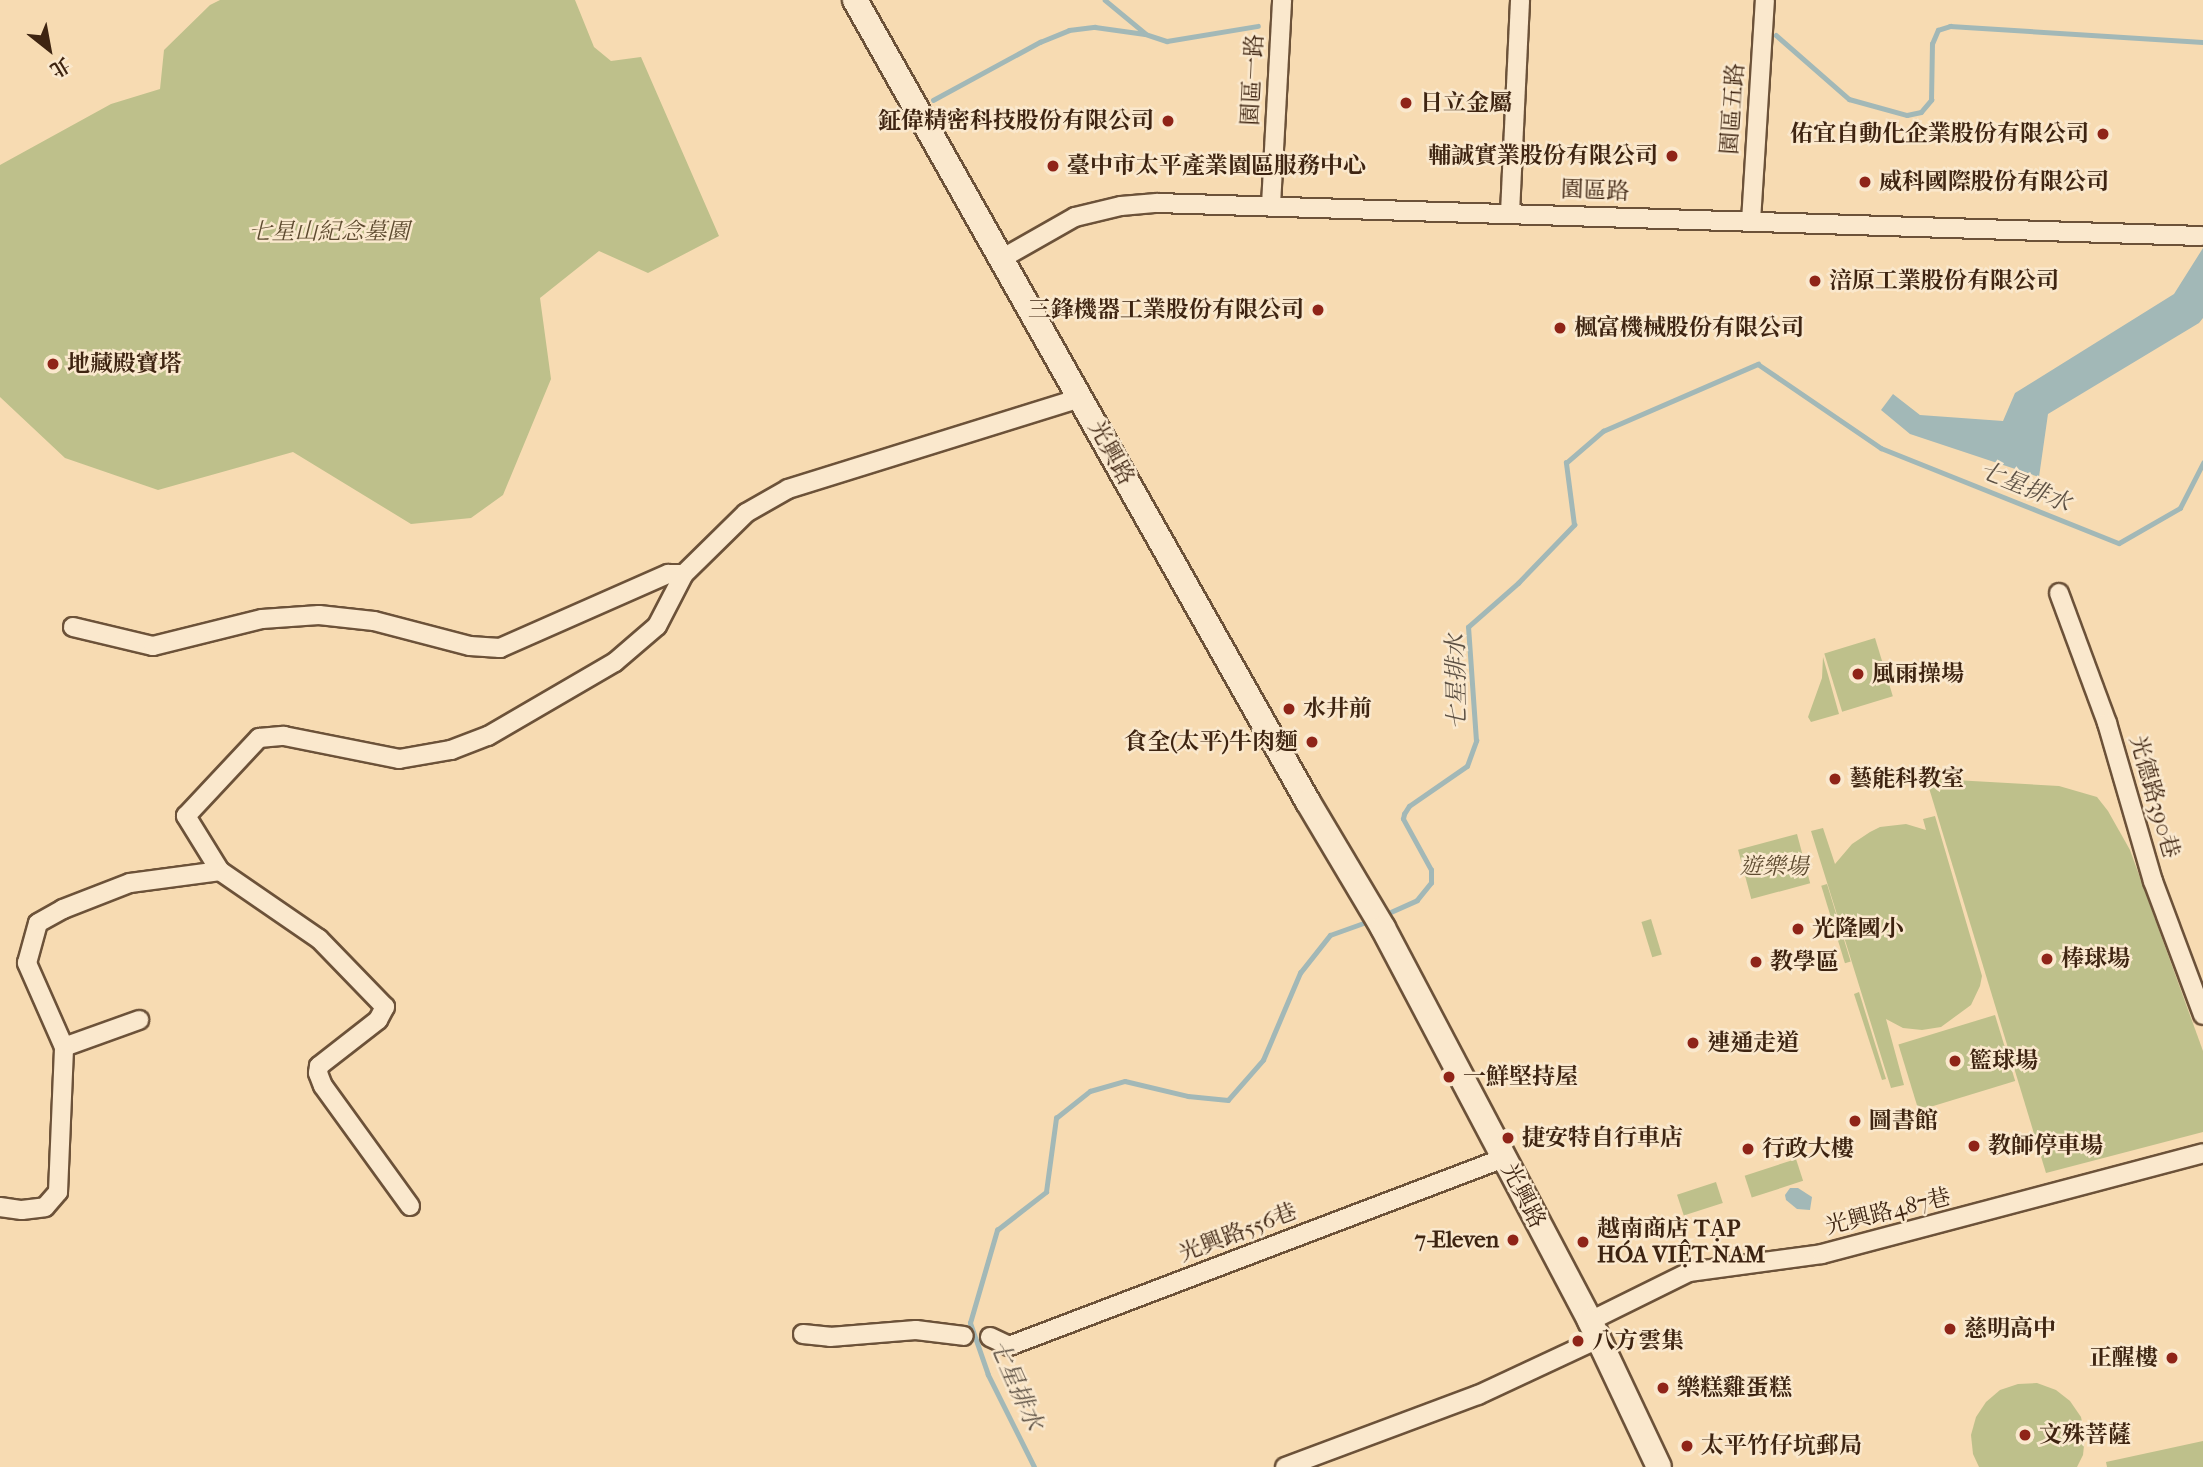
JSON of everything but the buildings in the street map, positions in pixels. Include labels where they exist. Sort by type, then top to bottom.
[{"type":"main road","name":"光興路","points":[[855,0],[1308,802],[1370,903],[1594,1330],[1658,1467]]},
{"type":"street","name":"園區一路","points":[[1271,205],[1282,0]]},
{"type":"street","points":[[1510,213],[1520,0]]},
{"type":"street","name":"園區五路","points":[[1751,221],[1765,0]]},
{"type":"street","name":"園區路","points":[[1001,259],[1075,217],[1096,210],[1157,203],[2201,236]]},
{"type":"street","points":[[410,1206],[323,1086],[318,1073],[319,1066],[378,1020],[385,1007],[319,939],[220,872],[186,816],[259,738],[284,736],[399,759],[451,750],[488,736],[615,662],[657,626],[684,574],[746,513],[788,489],[1080,398]]},
{"type":"street","points":[[73,627],[153,646],[262,619],[319,615],[374,621],[470,646],[500,648],[667,574],[684,574]]},
{"type":"street","name":"光德路390巷","points":[[2059,593],[2107,723],[2153,881],[2203,1015]]},
{"type":"street","points":[[0,1207],[22,1210],[45,1207],[58,1192],[64,1047],[27,963],[38,923],[63,909],[130,883],[220,872]]},
{"type":"street","points":[[64,1047],[139,1020]]},
{"type":"street","name":"光興路487巷","points":[[1285,1467],[1478,1395],[1594,1330],[1653,1287],[1689,1272],[1764,1264],[1832,1252],[2203,1153]]},
{"type":"street","name":"光興路556巷","points":[[990,1337],[1009,1346],[1504,1158]]},
{"type":"street","points":[[803,1334],[830,1337],[916,1330],[964,1336]]},
{"type":"green space","name":"七星山紀念墓園","points":[[220,0],[575,0],[594,47],[611,61],[641,57],[719,236],[648,273],[599,251],[540,298],[551,379],[503,495],[471,518],[411,524],[293,452],[158,490],[65,458],[0,397],[0,165],[111,104],[160,89],[164,50],[210,5]]},
{"type":"green space","name":"風雨操場","points":[[1875,638],[1893,696],[1842,712],[1824,653]]},
{"type":"green space","points":[[1823,657],[1839,714],[1811,722],[1808,717],[1822,678]]},
{"type":"green space","points":[[1937,779],[2059,786],[2097,797],[2108,811],[2130,850],[2203,1051],[2203,1132],[2046,1173],[1929,788]]},
{"type":"green space","points":[[1935,816],[1982,976],[1971,1005],[1941,1027],[1922,1030],[1903,1028],[1886,1019],[1904,1085],[1891,1088],[1811,831],[1823,828],[1835,864],[1852,844],[1880,827],[1906,824],[1926,830],[1923,819]]},
{"type":"green space","name":"遊樂場","points":[[1797,834],[1810,883],[1751,899],[1738,850]]},
{"type":"green space","points":[[1827,884],[1851,961],[1845,963],[1821,886]]},
{"type":"green space","points":[[1651,919],[1662,954],[1652,957],[1641,922]]},
{"type":"green space","points":[[1859,992],[1886,1079],[1882,1080],[1854,994]]},
{"type":"green space","name":"籃球場","points":[[1995,1015],[2015,1081],[1919,1111],[1898,1045]]},
{"type":"green space","points":[[1796,1159],[1803,1181],[1752,1198],[1745,1176]]},
{"type":"green space","points":[[1716,1182],[1723,1203],[1684,1216],[1677,1195]]},
{"type":"green space","name":"文殊菩薩","points":[[2037,1383],[2056,1390],[2070,1401],[2081,1417],[2085,1436],[2083,1455],[2077,1467],[1979,1467],[1973,1454],[1971,1435],[1976,1417],[1986,1402],[2000,1390],[2018,1384]]},
{"type":"green space","points":[[2203,1441],[2203,1467],[2107,1467],[2106,1462]]},
{"type":"shaded area","points":[[2203,248],[2203,318],[2199,323],[2048,414],[2039,477],[1910,434],[1881,410],[1893,394],[1920,415],[2003,421],[2015,393],[2174,294]]},
{"type":"shaded area","points":[[1790,1188],[1798,1188],[1812,1197],[1810,1210],[1797,1209],[1786,1200],[1785,1195]]},
{"type":"waterway","points":[[1105,0],[1145,33]]},
{"type":"waterway","points":[[933,100],[1040,42],[1069,30],[1095,27],[1145,34],[1167,41],[1258,26]]},
{"type":"waterway","points":[[1776,35],[1849,99],[1907,115],[1921,112],[1931,100],[1932,44],[1938,30],[1950,26],[2203,42]]},
{"type":"waterway","name":"七星排水","points":[[1384,915],[1417,900],[1431,883],[1431,870],[1403,819],[1404,814],[1409,806],[1467,766],[1476,741],[1468,627],[1518,583],[1574,525],[1566,463],[1603,431],[1758,364],[1881,448],[2119,543],[2180,508],[2203,463]]},
{"type":"waterway","name":"七星排水","points":[[1034,1467],[988,1375],[970,1323],[997,1230],[1046,1192],[1056,1118],[1090,1091],[1125,1081],[1188,1096],[1228,1100],[1263,1060],[1300,973],[1330,935],[1369,921]]},
{"type":"place","name":"日立金屬","points":[[1406,103]]},
{"type":"place","name":"鉦偉精密科技股份有限公司","points":[[1168,121]]},
{"type":"place","name":"佑宜自動化企業股份有限公司","points":[[2103,134]]},
{"type":"place","name":"輔誠實業股份有限公司","points":[[1672,156]]},
{"type":"place","name":"臺中市太平產業園區服務中心","points":[[1053,166]]},
{"type":"place","name":"威科國際股份有限公司","points":[[1865,182]]},
{"type":"place","name":"涪原工業股份有限公司","points":[[1815,281]]},
{"type":"place","name":"三鋒機器工業股份有限公司","points":[[1318,310]]},
{"type":"place","name":"楓富機械股份有限公司","points":[[1560,328]]},
{"type":"place","name":"地藏殿寶塔","points":[[53,364]]},
{"type":"place","name":"風雨操場","points":[[1858,674]]},
{"type":"place","name":"水井前","points":[[1289,709]]},
{"type":"place","name":"食全(太平)牛肉麵","points":[[1312,742]]},
{"type":"place","name":"藝能科教室","points":[[1835,779]]},
{"type":"place","name":"光隆國小","points":[[1798,929]]},
{"type":"place","name":"棒球場","points":[[2047,959]]},
{"type":"place","name":"教學區","points":[[1756,962]]},
{"type":"place","name":"連通走道","points":[[1693,1043]]},
{"type":"place","name":"籃球場","points":[[1955,1061]]},
{"type":"place","name":"一鮮堅持屋","points":[[1449,1077]]},
{"type":"place","name":"圖書館","points":[[1855,1121]]},
{"type":"place","name":"捷安特自行車店","points":[[1508,1138]]},
{"type":"place","name":"教師停車場","points":[[1974,1146]]},
{"type":"place","name":"行政大樓","points":[[1748,1149]]},
{"type":"place","name":"7-Eleven","points":[[1513,1240]]},
{"type":"place","name":"越南商店 TẠP HÓA VIỆT NAM","points":[[1583,1242]]},
{"type":"place","name":"慈明高中","points":[[1950,1329]]},
{"type":"place","name":"八方雲集","points":[[1578,1341]]},
{"type":"place","name":"正醒樓","points":[[2172,1358]]},
{"type":"place","name":"樂糕雞蛋糕","points":[[1663,1388]]},
{"type":"place","name":"文殊菩薩","points":[[2025,1435]]},
{"type":"place","name":"太平竹仔坑郵局","points":[[1687,1446]]}]
